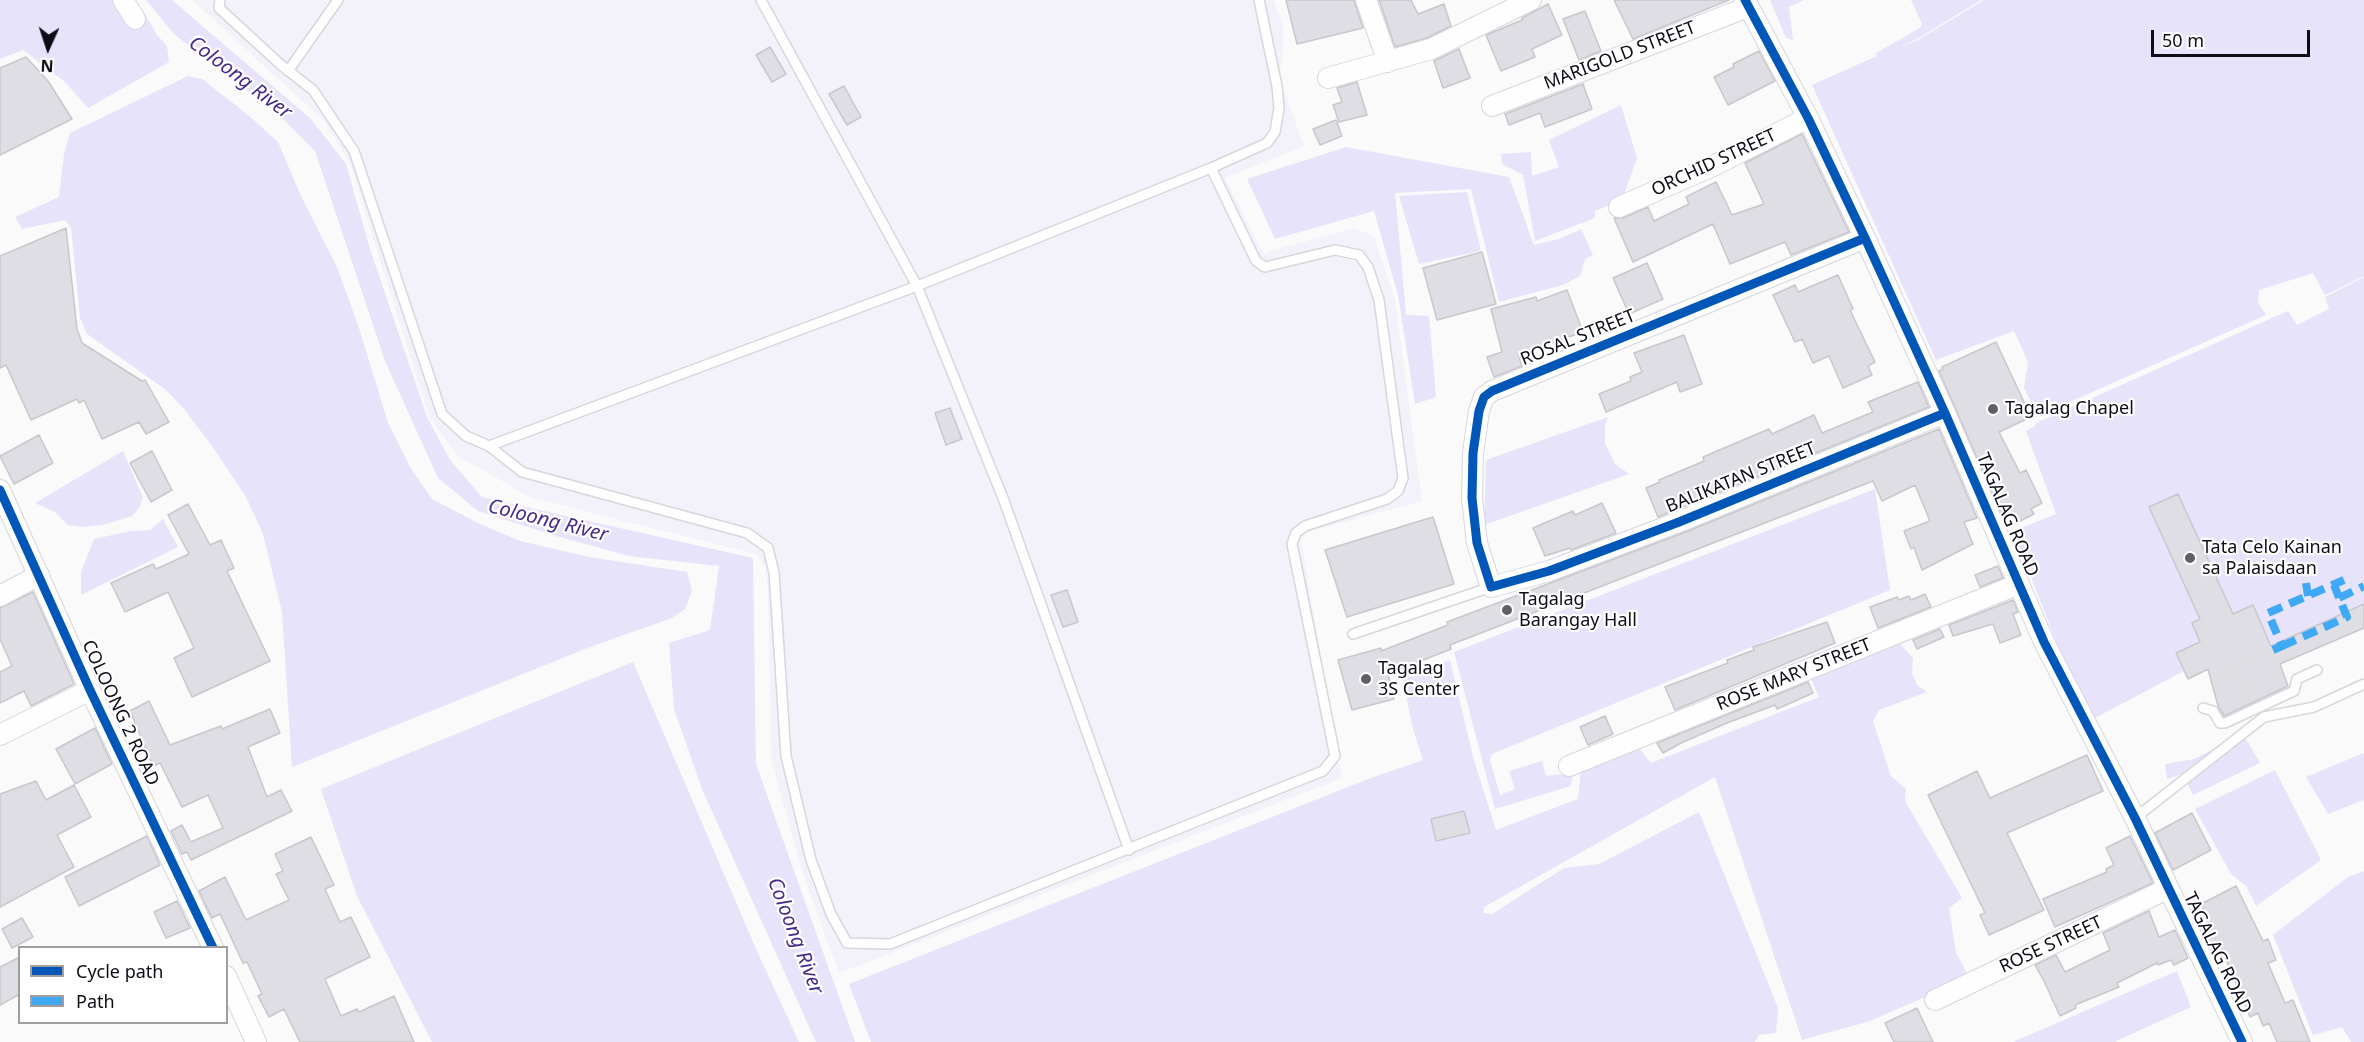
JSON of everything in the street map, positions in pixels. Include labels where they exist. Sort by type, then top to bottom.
[{"type":"street","points":[[123,0],[135,19]]},
{"type":"street","points":[[1366,0],[1388,62]]},
{"type":"street","points":[[1329,78],[1431,49],[1531,0]]},
{"type":"street","name":"MARIGOLD STREET","points":[[1492,106],[1747,3]]},
{"type":"street","name":"TAGALAG ROAD","points":[[1747,3],[1808,118],[1865,238],[1945,413],[2044,642],[2135,819],[2242,1042]]},
{"type":"street","name":"ORCHID STREET","points":[[1619,207],[1713,166],[1808,118]]},
{"type":"street","name":"ROSAL STREET","points":[[1491,587],[1477,543],[1472,498],[1473,453],[1479,411],[1484,397],[1492,391],[1865,238]]},
{"type":"street","name":"BALIKATAN STREET","points":[[1491,587],[1549,571],[1679,522],[1945,413]]},
{"type":"street","name":"COLOONG 2 ROAD","points":[[0,490],[90,690],[212,946]]},
{"type":"street","points":[[0,596],[39,575]]},
{"type":"street","name":"ROSE MARY STREET","points":[[1569,766],[2019,584]]},
{"type":"street","points":[[0,735],[90,690]]},
{"type":"street","name":"ROSE STREET","points":[[1935,1000],[2168,889]]},
{"type":"street","points":[[228,980],[256,1042]]},
{"type":"lane","points":[[220,0],[219,8],[288,71],[313,90],[354,151],[442,414],[466,436],[489,446],[522,472],[747,533],[768,548],[774,573],[786,756],[811,860],[831,914],[847,943],[890,944],[1323,771],[1335,756],[1292,544],[1296,533],[1305,526],[1387,499],[1398,491],[1403,478],[1380,300],[1368,267],[1359,255],[1335,250],[1265,267],[1256,261],[1211,168]]},
{"type":"lane","points":[[288,71],[338,0]]},
{"type":"lane","points":[[761,0],[917,286],[1003,498],[1129,850]]},
{"type":"lane","points":[[489,446],[917,286],[1211,168],[1267,143],[1275,132],[1279,108],[1277,86],[1259,0]]},
{"type":"lane","points":[[1353,634],[1491,587]]},
{"type":"lane","points":[[2203,708],[2213,711],[2220,723],[2225,723],[2294,691],[2297,680],[2317,670]]},
{"type":"lane","points":[[2135,819],[2264,717],[2314,707],[2364,684]]},
{"type":"path","points":[[2213,711],[2247,696],[2234,667],[2273,650]]},
{"type":"shaded area","points":[[192,0],[1274,0],[1283,27],[1283,51],[1279,78],[1304,146],[1225,178],[1263,253],[1354,228],[1374,236],[1395,299],[1422,501],[1300,534],[1342,778],[839,973],[801,868],[771,759],[768,588],[765,567],[755,554],[530,497],[457,455],[429,417],[349,161],[323,120]]},
{"type":"water","points":[[0,0],[132,0],[145,14],[157,35],[167,46],[169,62],[88,108],[65,82],[23,50],[0,59]]},
{"type":"water","name":"Coloong River","points":[[146,0],[172,0],[311,119],[346,164],[370,249],[427,417],[450,460],[482,497],[753,558],[756,764],[855,1042],[816,1042],[702,789],[674,709],[669,643],[710,630],[719,566],[629,556],[556,536],[478,511],[438,478],[385,361],[315,151],[263,99],[243,89],[174,34]]},
{"type":"water","points":[[1770,0],[1804,0],[1789,7],[1793,40],[1786,38]]},
{"type":"water","points":[[1911,0],[1981,0],[1900,47],[1918,40],[1984,0],[2364,0],[2364,276],[2325,295],[2313,273],[2259,290],[2258,302],[2266,315],[2038,416],[2024,388],[2028,362],[2014,331],[1936,360],[1812,85],[1877,56],[1876,53],[1920,28],[1922,24]]},
{"type":"water","points":[[188,76],[202,79],[278,142],[301,196],[337,267],[359,328],[388,423],[410,467],[432,499],[478,523],[520,541],[589,557],[687,572],[692,590],[685,609],[672,618],[590,647],[292,767],[282,612],[263,534],[246,497],[212,446],[184,409],[166,390],[87,334],[80,318],[71,228],[65,220],[22,229],[15,217],[59,197],[64,154],[70,133]]},
{"type":"water","points":[[1621,105],[1637,158],[1622,200],[1595,211],[1595,218],[1535,241],[1523,175],[1502,164],[1501,154],[1531,152],[1532,176],[1559,167],[1549,140]]},
{"type":"water","points":[[1346,147],[1509,177],[1534,245],[1559,239],[1581,229],[1593,255],[1585,259],[1580,276],[1563,285],[1499,302],[1471,189],[1395,193],[1406,315],[1429,316],[1436,397],[1415,404],[1398,295],[1374,211],[1275,239],[1247,179]]},
{"type":"water","points":[[1467,192],[1481,251],[1419,264],[1399,196]]},
{"type":"water","points":[[2364,277],[2364,628],[2280,663],[2255,609],[2235,618],[2178,494],[2149,507],[2200,619],[2192,623],[2200,642],[2176,653],[2184,671],[2095,718],[2057,644],[2013,531],[2056,514],[2026,431],[2034,427],[2036,423],[2288,311],[2297,325],[2329,309],[2325,297]]},
{"type":"water","points":[[1608,417],[1605,426],[1605,443],[1615,464],[1629,474],[1484,525],[1486,460]]},
{"type":"water","points":[[123,451],[143,498],[139,508],[132,516],[103,525],[83,527],[68,525],[55,512],[35,503]]},
{"type":"water","points":[[1875,489],[1890,590],[1492,754],[1490,760],[1500,795],[1515,789],[1509,771],[1542,761],[1546,776],[1573,773],[1571,786],[1495,809],[1454,652]]},
{"type":"water","points":[[163,519],[178,547],[81,595],[81,572],[94,539],[131,531],[150,530]]},
{"type":"water","points":[[1898,642],[1913,658],[1912,673],[1917,685],[1927,692],[1879,710],[1873,721],[1891,776],[1906,789],[1905,801],[1962,898],[1949,908],[1956,952],[1969,978],[1870,1021],[1802,1040],[1715,777],[1484,907],[1483,913],[1492,914],[1564,868],[1599,864],[1699,812],[1778,1008],[1776,1033],[1759,1035],[1755,1042],[871,1042],[849,984],[1371,778],[1423,760],[1413,729],[1402,676],[1450,660],[1473,757],[1496,830],[1578,799],[1581,770],[1639,748],[1651,763],[1819,697],[1811,679]]},
{"type":"water","points":[[633,662],[756,949],[799,1042],[432,1042],[357,896],[321,789]]},
{"type":"water","points":[[2243,734],[2260,763],[2193,795],[2183,774],[2167,779],[2165,764],[2194,759]]},
{"type":"water","points":[[2364,753],[2364,800],[2328,814],[2306,777]]},
{"type":"water","points":[[2275,770],[2321,860],[2256,906],[2246,886],[2231,874],[2195,809]]},
{"type":"water","points":[[2364,871],[2364,1042],[2351,1042],[2342,1027],[2313,1035],[2273,935],[2348,877]]},
{"type":"water","points":[[2177,971],[2191,1007],[2114,1042],[2013,1042]]},
{"type":"building","points":[[1286,0],[1354,0],[1363,28],[1297,44]]},
{"type":"building","points":[[1379,0],[1411,0],[1418,14],[1444,4],[1451,26],[1427,38],[1395,47]]},
{"type":"building","points":[[1614,0],[1729,0],[1633,39]]},
{"type":"building","points":[[1548,4],[1562,35],[1532,49],[1535,57],[1501,71],[1486,35],[1522,20]]},
{"type":"building","points":[[1585,11],[1601,51],[1579,60],[1563,19]]},
{"type":"building","points":[[770,47],[786,74],[772,82],[756,55]]},
{"type":"building","points":[[1459,49],[1470,78],[1443,88],[1434,61]]},
{"type":"building","points":[[1759,51],[1775,81],[1728,105],[1714,77]]},
{"type":"building","points":[[26,57],[48,81],[72,119],[0,155],[0,68]]},
{"type":"building","points":[[1357,82],[1367,115],[1339,122],[1333,105],[1342,102],[1337,88]]},
{"type":"building","points":[[1583,84],[1592,109],[1545,127],[1540,113],[1509,125],[1505,114]]},
{"type":"building","points":[[844,86],[861,117],[847,125],[829,94]]},
{"type":"building","points":[[1336,120],[1342,136],[1320,145],[1313,129]]},
{"type":"building","points":[[1802,134],[1849,232],[1791,255],[1785,242],[1730,264],[1713,224],[1633,262],[1614,218],[1623,218],[1648,207],[1654,221],[1689,204],[1686,197],[1716,182],[1732,215],[1764,204],[1745,163]]},
{"type":"building","points":[[66,228],[77,329],[82,343],[142,381],[145,380],[169,422],[146,434],[139,422],[102,439],[84,400],[79,403],[77,399],[31,420],[6,365],[0,368],[0,256]]},
{"type":"building","points":[[1482,252],[1496,304],[1437,320],[1423,268]]},
{"type":"building","points":[[1647,263],[1663,299],[1629,314],[1613,278]]},
{"type":"building","points":[[1838,275],[1853,309],[1850,310],[1875,362],[1868,366],[1872,375],[1843,388],[1829,356],[1813,363],[1802,339],[1795,342],[1773,295],[1795,285],[1798,292]]},
{"type":"building","points":[[1567,290],[1583,332],[1518,354],[1522,366],[1494,377],[1487,357],[1502,352],[1491,309],[1536,297],[1537,301]]},
{"type":"building","points":[[1684,335],[1702,384],[1680,392],[1677,382],[1606,412],[1599,394],[1631,381],[1630,377],[1642,372],[1634,353]]},
{"type":"building","points":[[1996,342],[2031,417],[1999,432],[2020,473],[2026,470],[2042,503],[2031,509],[2034,514],[2010,526],[2000,511],[1939,371],[1943,369],[1942,367]]},
{"type":"building","points":[[1918,382],[1929,407],[1658,517],[1646,488],[1704,461],[1703,457],[1769,429],[1772,434],[1814,415],[1822,433],[1873,412],[1868,402]]},
{"type":"building","points":[[950,408],[962,439],[946,445],[935,413]]},
{"type":"building","points":[[1939,429],[1977,518],[1964,522],[1973,544],[1922,570],[1914,547],[1911,549],[1904,531],[1930,521],[1915,485],[1882,501],[1873,481],[1450,645],[1451,649],[1388,674],[1394,699],[1352,710],[1338,660],[1381,648],[1381,651],[1448,625],[1447,622],[1683,533]]},
{"type":"building","points":[[39,435],[53,463],[14,484],[0,456]]},
{"type":"building","points":[[152,451],[172,490],[151,502],[130,463]]},
{"type":"building","name":"Tata Celo Kainan sa Palaisdaan","points":[[2178,494],[2233,614],[2253,605],[2271,646],[2364,604],[2364,628],[2280,664],[2288,686],[2224,716],[2218,706],[2208,669],[2188,679],[2176,653],[2200,642],[2192,623],[2200,619],[2149,507]]},
{"type":"building","points":[[1602,503],[1616,533],[1571,550],[1570,548],[1545,556],[1533,528],[1573,511],[1575,515]]},
{"type":"building","points":[[188,504],[210,545],[221,540],[234,568],[227,571],[270,661],[192,697],[174,658],[194,648],[168,592],[125,612],[111,583],[153,564],[156,569],[189,554],[168,515]]},
{"type":"building","points":[[1433,517],[1454,584],[1347,617],[1325,550]]},
{"type":"building","points":[[1998,566],[2003,578],[1980,587],[1975,575]]},
{"type":"building","points":[[1067,590],[1078,622],[1063,627],[1051,595]]},
{"type":"building","points":[[33,592],[74,684],[31,706],[24,691],[0,703],[0,672],[12,666],[0,639],[0,608]]},
{"type":"building","points":[[1925,594],[1931,607],[1878,628],[1870,607],[1897,597],[1899,600],[1909,596],[1911,600]]},
{"type":"building","points":[[2013,600],[2018,612],[2013,614],[2021,635],[2000,643],[1993,624],[1953,636],[1949,625]]},
{"type":"building","points":[[1827,622],[1835,643],[1675,710],[1665,687],[1728,663],[1727,660],[1754,650],[1753,647]]},
{"type":"building","points":[[1940,629],[1944,637],[1917,649],[1913,640]]},
{"type":"building","points":[[1808,682],[1813,693],[1777,709],[1775,705],[1727,723],[1663,753],[1657,743]]},
{"type":"building","points":[[149,701],[170,745],[221,726],[222,729],[270,709],[280,733],[248,747],[267,797],[281,790],[292,811],[191,860],[187,852],[182,854],[171,831],[182,825],[191,842],[223,828],[208,795],[182,807],[160,763],[153,766],[130,711]]},
{"type":"building","points":[[1605,716],[1613,734],[1588,745],[1580,727]]},
{"type":"building","points":[[95,728],[112,764],[75,784],[56,749]]},
{"type":"building","points":[[2087,755],[2103,791],[2007,833],[2044,910],[1989,935],[1980,915],[1985,913],[1928,795],[1977,771],[1990,798]]},
{"type":"building","points":[[36,781],[46,800],[74,785],[91,817],[57,835],[74,867],[0,907],[0,794]]},
{"type":"building","points":[[1464,811],[1470,833],[1436,841],[1431,819]]},
{"type":"building","points":[[2192,813],[2211,850],[2173,870],[2155,833]]},
{"type":"building","points":[[147,836],[160,865],[79,906],[65,877]]},
{"type":"building","points":[[2130,836],[2153,883],[2055,927],[2043,899],[2107,872],[2106,869],[2114,865],[2106,848]]},
{"type":"building","points":[[311,837],[334,885],[325,889],[340,922],[351,917],[370,957],[325,979],[341,1016],[357,1009],[359,1012],[394,996],[414,1042],[300,1042],[284,1009],[269,1017],[258,996],[262,994],[247,962],[243,963],[220,914],[212,918],[199,891],[225,877],[246,920],[289,900],[276,874],[283,871],[275,854]]},
{"type":"building","points":[[2236,886],[2263,941],[2268,939],[2276,960],[2268,963],[2285,1003],[2293,1000],[2310,1042],[2277,1042],[2269,1023],[2263,1026],[2258,1013],[2250,1017],[2219,943],[2210,947],[2197,919],[2206,915],[2201,904]]},
{"type":"building","points":[[177,901],[190,928],[166,938],[154,912]]},
{"type":"building","points":[[2149,911],[2159,937],[2175,930],[2188,958],[2174,965],[2171,960],[2158,965],[2157,963],[2117,983],[2119,987],[2075,1005],[2076,1008],[2060,1016],[2035,965],[2056,955],[2065,972],[2110,950],[2103,933]]},
{"type":"building","points":[[22,918],[33,937],[12,948],[2,929]]},
{"type":"building","points":[[18,958],[18,995],[0,1005],[0,967]]},
{"type":"building","points":[[1917,1008],[1933,1042],[1894,1042],[1885,1023]]},
{"type":"marked path","points":[[2273,650],[2282,646],[2268,613],[2344,580]]},
{"type":"marked path","points":[[2306,583],[2308,596]]},
{"type":"marked path","points":[[2282,646],[2347,617],[2334,585]]},
{"type":"marked path","points":[[2339,598],[2364,586]]},
{"type":"cycle path","points":[[1745,0],[1808,118],[1865,238],[1945,413],[2044,642],[2135,818],[2242,1042]]},
{"type":"cycle path","points":[[1865,238],[1492,391],[1484,397],[1479,411],[1473,453],[1472,498],[1477,543],[1491,587],[1549,571],[1679,522],[1945,413]]},
{"type":"cycle path","points":[[0,490],[90,690],[212,946]]},
{"type":"place","name":"Tagalag Chapel","points":[[1993,409]]},
{"type":"place","name":"Tata Celo Kainan sa Palaisdaan","points":[[2190,558]]},
{"type":"place","name":"Tagalag Barangay Hall","points":[[1507,610]]},
{"type":"place","name":"Tagalag 3S Center","points":[[1366,679]]}]
